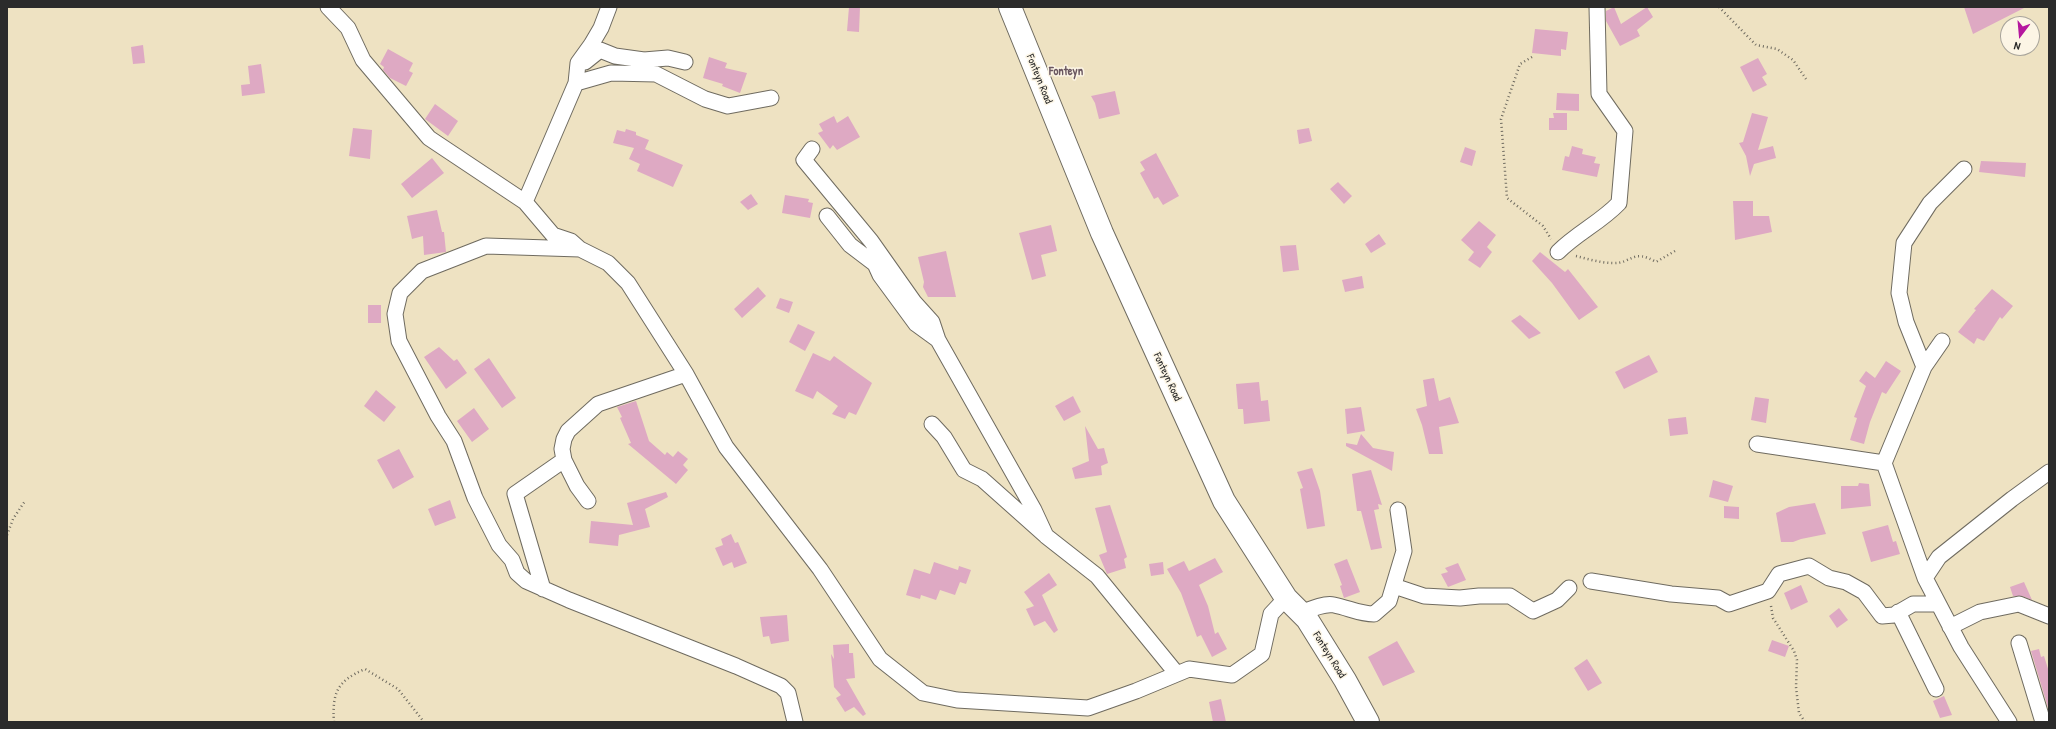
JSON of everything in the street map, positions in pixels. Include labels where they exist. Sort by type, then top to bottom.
[{"type":"street","points":[[328,7],[348,28],[363,60],[429,138],[525,202],[553,235],[570,241],[580,249],[608,263],[628,282],[686,374],[726,447],[820,569],[880,659],[923,693],[957,700],[1088,708],[1189,669],[1232,675],[1262,654],[1271,614],[1294,606],[1316,607],[1333,605],[1360,614],[1374,614],[1389,601],[1404,551],[1398,510]]},
{"type":"street","points":[[576,83],[578,63],[598,34],[609,7]]},
{"type":"street","name":"Fonteyn Road","points":[[1010,7],[1102,233],[1224,501],[1294,606],[1307,619],[1345,680],[1368,722]]},
{"type":"street","points":[[1558,252],[1573,237],[1605,218],[1620,203],[1625,131],[1599,94],[1597,7]]},
{"type":"street","points":[[525,202],[586,61],[600,50],[615,56],[644,60],[668,58],[685,62]]},
{"type":"street","points":[[576,83],[611,73],[656,74],[705,99],[728,106],[771,98]]},
{"type":"street","points":[[812,149],[804,160],[871,241],[914,302],[932,322],[938,340],[1034,510],[1046,536]]},
{"type":"street","points":[[1924,367],[1906,322],[1899,293],[1904,243],[1930,203],[1964,169]]},
{"type":"street","points":[[827,216],[850,245],[875,264],[880,275],[916,324],[938,340]]},
{"type":"street","points":[[580,249],[486,246],[422,271],[400,293],[395,314],[398,342],[438,416],[454,441],[475,498],[499,545],[512,560],[517,573],[526,581],[543,589],[676,641],[781,686],[788,693],[795,722]]},
{"type":"street","points":[[1942,341],[1924,367],[1884,463],[1925,578],[1961,647],[2010,722]]},
{"type":"street","points":[[588,502],[576,486],[564,460],[562,449],[564,439],[568,431],[598,404],[686,374]]},
{"type":"street","points":[[932,424],[944,437],[964,470],[982,480],[1046,536],[1097,576],[1177,674]]},
{"type":"street","points":[[1757,444],[1884,463]]},
{"type":"street","points":[[543,589],[515,494],[564,460]]},
{"type":"street","points":[[1925,578],[1939,557],[2012,499],[2049,472]]},
{"type":"street","points":[[1591,581],[1671,594],[1718,598],[1729,604],[1768,591],[1779,574],[1809,566],[1829,578],[1846,582],[1864,592],[1882,616],[1898,612],[1913,604],[1938,604]]},
{"type":"street","points":[[1394,586],[1424,596],[1460,598],[1479,596],[1510,596],[1533,611],[1557,600],[1569,588]]},
{"type":"street","points":[[1950,627],[1980,612],[2019,604],[2049,616]]},
{"type":"street","points":[[1898,612],[1936,689]]},
{"type":"street","points":[[2019,643],[2043,722]]},
{"type":"path","points":[[1719,7],[1756,45],[1777,49],[1793,60],[1806,79]]},
{"type":"path","points":[[1532,57],[1520,64],[1501,119],[1507,198],[1543,226],[1558,252],[1615,264],[1630,257],[1646,256],[1656,262],[1675,251]]},
{"type":"path","points":[[7,535],[13,519],[25,501]]},
{"type":"path","points":[[1768,591],[1773,618],[1794,651],[1797,660],[1796,687],[1799,713],[1805,722]]},
{"type":"path","points":[[334,722],[333,709],[336,690],[349,676],[365,669],[398,689],[424,722]]},
{"type":"building","points":[[849,7],[860,7],[859,32],[847,31]]},
{"type":"building","points":[[1614,7],[1621,24],[1647,7],[1653,17],[1637,30],[1640,36],[1620,46],[1606,21],[1606,11]]},
{"type":"building","points":[[1964,7],[2026,7],[2008,16],[2000,16],[2000,20],[1973,34]]},
{"type":"building","points":[[1535,29],[1568,32],[1566,50],[1561,49],[1561,56],[1532,53]]},
{"type":"building","points":[[143,45],[145,63],[133,64],[131,47]]},
{"type":"building","points":[[388,49],[413,63],[409,71],[413,73],[406,86],[390,78],[383,70],[384,67],[380,64]]},
{"type":"building","points":[[709,57],[727,63],[725,68],[747,73],[740,93],[722,86],[723,84],[703,78]]},
{"type":"building","points":[[1758,58],[1767,74],[1762,77],[1767,85],[1753,92],[1740,67]]},
{"type":"building","points":[[261,64],[265,93],[242,96],[241,85],[250,84],[248,66]]},
{"type":"building","points":[[1115,91],[1120,114],[1099,119],[1095,103],[1091,96]]},
{"type":"building","points":[[1557,93],[1579,94],[1579,111],[1556,110]]},
{"type":"building","points":[[435,104],[458,121],[448,136],[425,119]]},
{"type":"building","points":[[1553,113],[1567,113],[1567,130],[1549,130],[1549,118],[1554,118]]},
{"type":"building","points":[[1752,113],[1768,117],[1758,150],[1773,146],[1776,158],[1754,164],[1750,176],[1746,156],[1739,143],[1743,142]]},
{"type":"building","points":[[834,116],[837,123],[848,116],[860,137],[837,150],[833,145],[830,149],[818,133],[823,131],[819,124]]},
{"type":"building","points":[[353,128],[372,130],[370,159],[349,156]]},
{"type":"building","points":[[1309,128],[1312,141],[1299,144],[1297,130]]},
{"type":"building","points":[[626,129],[636,132],[636,135],[649,140],[645,149],[683,165],[673,187],[637,171],[640,164],[629,159],[634,148],[613,143],[617,130],[625,132]]},
{"type":"building","points":[[1572,146],[1583,149],[1582,154],[1596,157],[1594,163],[1600,164],[1597,177],[1562,170],[1565,156],[1569,157]]},
{"type":"building","points":[[1465,147],[1476,151],[1472,166],[1460,162]]},
{"type":"building","points":[[1156,153],[1179,196],[1163,205],[1158,197],[1154,199],[1140,173],[1145,170],[1140,162]]},
{"type":"building","points":[[432,158],[444,173],[412,198],[401,184]]},
{"type":"building","points":[[1981,161],[2026,163],[2025,177],[1979,172]]},
{"type":"building","points":[[1338,182],[1352,196],[1344,204],[1330,189]]},
{"type":"building","points":[[751,194],[758,204],[748,210],[740,202]]},
{"type":"building","points":[[785,195],[809,199],[808,202],[813,203],[810,218],[782,213]]},
{"type":"building","points":[[1733,201],[1753,201],[1753,216],[1769,216],[1772,232],[1735,240]]},
{"type":"building","points":[[437,210],[442,232],[444,232],[446,252],[424,255],[423,236],[412,239],[407,216]]},
{"type":"building","points":[[1479,221],[1496,235],[1487,247],[1492,252],[1480,268],[1468,260],[1474,252],[1461,240]]},
{"type":"building","points":[[1051,225],[1057,251],[1041,255],[1046,276],[1032,280],[1019,233]]},
{"type":"building","points":[[1379,234],[1386,244],[1371,253],[1365,244]]},
{"type":"building","points":[[1296,245],[1299,270],[1283,272],[1280,246]]},
{"type":"building","points":[[946,251],[956,297],[928,297],[923,287],[924,282],[918,257]]},
{"type":"building","points":[[1540,252],[1565,272],[1568,269],[1598,307],[1579,320],[1552,283],[1532,261]]},
{"type":"building","points":[[1362,276],[1364,288],[1345,292],[1342,280]]},
{"type":"building","points":[[758,287],[766,296],[742,318],[734,309]]},
{"type":"building","points":[[1992,289],[2013,306],[2002,319],[2000,317],[1984,341],[1977,338],[1974,344],[1958,332],[1976,310],[1974,309]]},
{"type":"building","points":[[780,298],[793,302],[789,313],[776,308]]},
{"type":"building","points":[[368,305],[381,305],[381,323],[368,323]]},
{"type":"building","points":[[1520,315],[1541,333],[1529,339],[1511,321]]},
{"type":"building","points":[[798,324],[815,332],[805,351],[789,342]]},
{"type":"building","points":[[439,347],[454,361],[457,359],[467,373],[446,389],[424,357]]},
{"type":"building","points":[[813,353],[830,361],[834,356],[872,383],[856,415],[849,412],[845,419],[832,414],[838,406],[817,391],[813,399],[795,391]]},
{"type":"building","points":[[1649,355],[1658,372],[1624,389],[1615,372]]},
{"type":"building","points":[[489,358],[516,398],[502,408],[474,369]]},
{"type":"building","points":[[1886,361],[1901,371],[1886,394],[1882,392],[1870,422],[1864,444],[1850,440],[1857,418],[1854,417],[1866,386],[1859,381],[1866,371],[1875,378]]},
{"type":"building","points":[[1434,378],[1439,401],[1450,397],[1459,423],[1439,427],[1443,454],[1429,454],[1422,425],[1416,409],[1427,406],[1423,380]]},
{"type":"building","points":[[1259,382],[1261,401],[1268,400],[1270,421],[1244,424],[1243,409],[1238,409],[1236,384]]},
{"type":"building","points":[[376,390],[396,407],[384,422],[364,406]]},
{"type":"building","points":[[1073,396],[1081,412],[1064,421],[1055,406]]},
{"type":"building","points":[[1755,397],[1769,399],[1766,423],[1751,420]]},
{"type":"building","points":[[636,401],[649,441],[665,455],[667,452],[673,457],[678,451],[688,459],[683,465],[688,470],[676,484],[628,444],[631,443],[617,407]]},
{"type":"building","points":[[1361,407],[1365,431],[1347,434],[1345,409]]},
{"type":"building","points":[[474,408],[489,429],[472,442],[457,421]]},
{"type":"building","points":[[1686,417],[1688,434],[1670,436],[1668,419]]},
{"type":"building","points":[[1085,426],[1098,449],[1104,448],[1108,463],[1101,466],[1102,475],[1075,479],[1072,468],[1089,461]]},
{"type":"building","points":[[1361,434],[1373,448],[1394,452],[1392,471],[1346,446],[1346,443],[1357,445]]},
{"type":"building","points":[[399,449],[414,477],[393,489],[377,460]]},
{"type":"building","points":[[1312,468],[1320,491],[1325,526],[1307,529],[1300,489],[1303,488],[1297,472]]},
{"type":"building","points":[[1371,470],[1382,505],[1378,504],[1379,509],[1374,510],[1382,548],[1371,550],[1361,511],[1357,511],[1352,474]]},
{"type":"building","points":[[1713,480],[1733,486],[1728,502],[1709,497]]},
{"type":"building","points":[[1859,483],[1869,484],[1871,506],[1841,509],[1841,486],[1858,486]]},
{"type":"building","points":[[666,492],[668,497],[645,509],[650,527],[619,535],[618,546],[589,543],[591,521],[633,525],[627,503]]},
{"type":"building","points":[[450,500],[456,518],[435,526],[428,509]]},
{"type":"building","points":[[1815,503],[1826,534],[1793,542],[1781,542],[1776,513],[1789,507]]},
{"type":"building","points":[[1110,505],[1127,557],[1124,559],[1126,568],[1107,574],[1099,555],[1107,552],[1095,508]]},
{"type":"building","points":[[1724,506],[1739,507],[1739,519],[1724,518]]},
{"type":"building","points":[[1888,525],[1893,542],[1896,541],[1900,554],[1871,562],[1862,532]]},
{"type":"building","points":[[731,534],[735,543],[738,542],[747,563],[734,568],[732,562],[723,566],[715,548],[723,545],[721,539]]},
{"type":"building","points":[[1215,558],[1223,572],[1199,585],[1208,606],[1215,634],[1218,632],[1227,649],[1212,657],[1201,635],[1197,637],[1181,593],[1167,569],[1184,561],[1189,571]]},
{"type":"building","points":[[1347,559],[1360,592],[1344,598],[1340,586],[1342,585],[1334,564]]},
{"type":"building","points":[[934,562],[958,570],[959,566],[971,570],[966,584],[960,582],[955,595],[940,590],[936,600],[921,595],[920,599],[906,595],[914,569],[930,574]]},
{"type":"building","points":[[1163,562],[1164,574],[1151,576],[1149,564]]},
{"type":"building","points":[[1458,563],[1466,580],[1448,587],[1441,574],[1448,572],[1445,568]]},
{"type":"building","points":[[1049,573],[1057,585],[1042,595],[1058,630],[1054,633],[1045,621],[1034,626],[1026,609],[1034,606],[1024,592]]},
{"type":"building","points":[[2024,582],[2032,600],[2022,596],[2013,596],[2010,587]]},
{"type":"building","points":[[1801,585],[1808,602],[1791,610],[1784,593]]},
{"type":"building","points":[[1839,608],[1848,620],[1837,628],[1829,616]]},
{"type":"building","points":[[787,615],[789,641],[771,644],[769,636],[763,637],[760,617]]},
{"type":"building","points":[[1772,640],[1789,646],[1785,657],[1768,651]]},
{"type":"building","points":[[1397,641],[1415,672],[1383,686],[1368,657]]},
{"type":"building","points":[[849,644],[849,653],[853,653],[855,678],[846,679],[866,714],[863,716],[854,707],[845,712],[836,698],[841,695],[834,687],[831,654],[834,659],[833,645]]},
{"type":"building","points":[[2039,649],[2041,657],[2044,656],[2049,672],[2049,711],[2031,651]]},
{"type":"building","points":[[1587,659],[1602,683],[1588,691],[1574,668]]},
{"type":"building","points":[[1944,696],[1952,715],[1940,718],[1933,701]]},
{"type":"building","points":[[1221,699],[1226,722],[1213,722],[1209,702]]},
{"type":"district","name":"Fonteyn","points":[[1066,72]]}]
